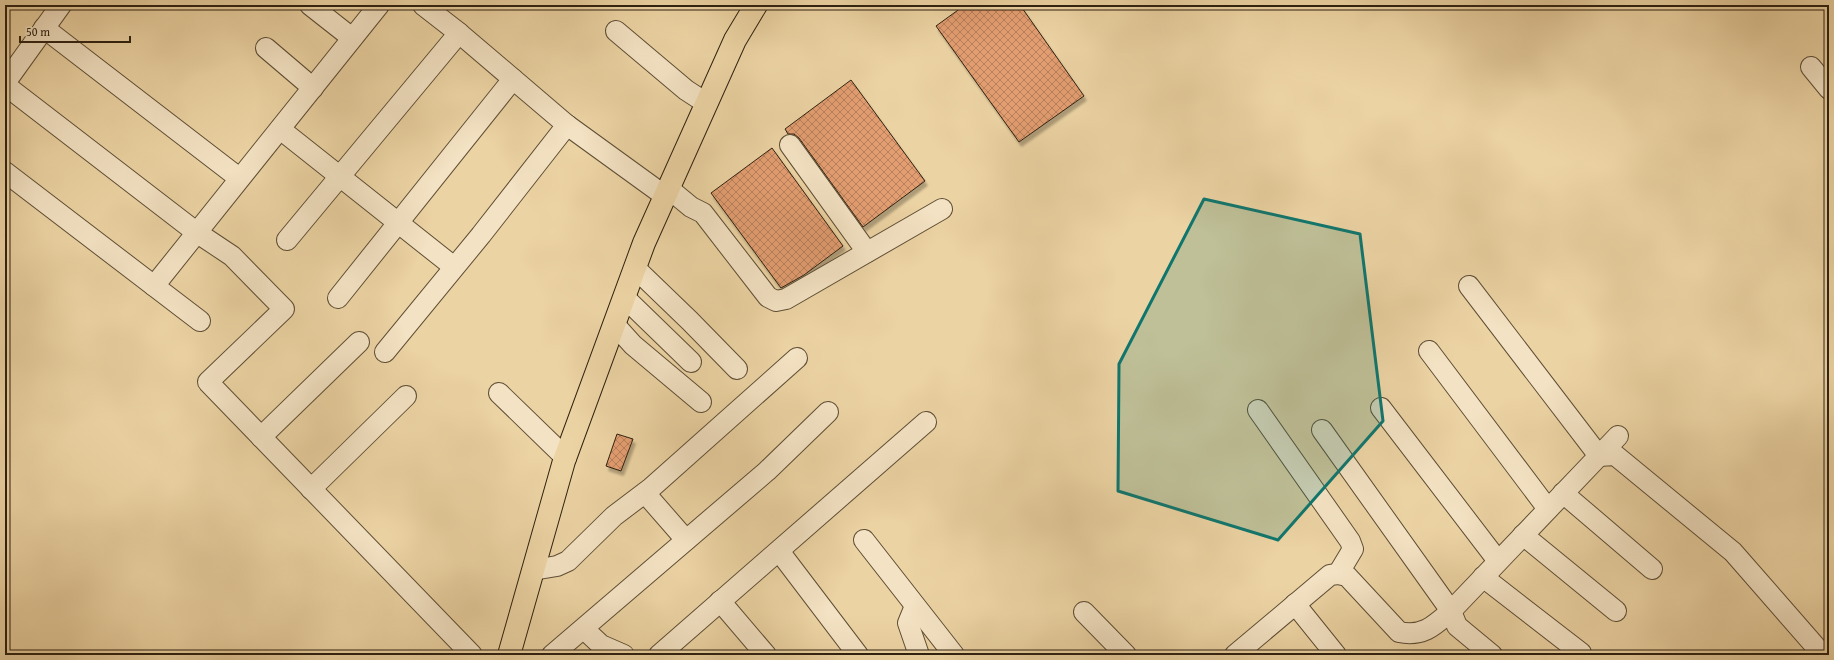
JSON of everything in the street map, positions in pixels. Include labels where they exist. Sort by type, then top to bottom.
[{"type":"main road","points":[[509,655],[566,458],[634,268],[735,40],[756,5]]},
{"type":"street","points":[[61,5],[5,84],[196,232],[232,256],[284,308],[208,382],[472,655]]},
{"type":"street","points":[[310,5],[352,38]]},
{"type":"street","points":[[154,286],[379,5]]},
{"type":"street","points":[[422,5],[459,33],[567,125],[667,192],[703,213],[768,297],[776,301],[786,299],[942,208]]},
{"type":"street","points":[[44,28],[239,178]]},
{"type":"street","points":[[616,30],[686,90],[706,103]]},
{"type":"street","points":[[287,240],[341,178],[459,33]]},
{"type":"street","points":[[266,48],[313,88]]},
{"type":"street","points":[[1811,67],[1829,88]]},
{"type":"street","points":[[338,298],[513,79]]},
{"type":"street","points":[[385,352],[454,268],[567,125]]},
{"type":"street","points":[[280,129],[454,268]]},
{"type":"street","points":[[790,145],[867,252]]},
{"type":"street","points":[[5,172],[200,321]]},
{"type":"street","points":[[634,268],[690,321],[737,370]]},
{"type":"street","points":[[1469,286],[1599,456]]},
{"type":"street","points":[[624,297],[691,362]]},
{"type":"street","points":[[614,324],[633,345],[701,402]]},
{"type":"street","points":[[261,437],[359,342]]},
{"type":"street","points":[[1429,351],[1548,509]]},
{"type":"street","points":[[533,570],[557,566],[568,560],[614,516],[645,493],[797,358]]},
{"type":"street","points":[[499,393],[566,458]]},
{"type":"street","points":[[311,488],[406,396]]},
{"type":"street","points":[[1381,408],[1498,561]]},
{"type":"street","points":[[1258,410],[1343,534],[1350,541],[1353,549],[1338,574]]},
{"type":"street","points":[[552,655],[786,454],[828,412]]},
{"type":"street","points":[[666,653],[720,601],[926,422]]},
{"type":"street","points":[[1322,430],[1451,611],[1457,626],[1492,655]]},
{"type":"street","points":[[1235,655],[1330,575],[1338,574],[1347,576],[1399,632],[1409,634],[1422,633],[1439,622],[1451,611],[1618,436]]},
{"type":"street","points":[[1599,456],[1615,455],[1733,552],[1823,655]]},
{"type":"street","points":[[645,493],[686,540]]},
{"type":"street","points":[[1563,493],[1652,569]]},
{"type":"street","points":[[1523,535],[1616,611]]},
{"type":"street","points":[[864,540],[954,655]]},
{"type":"street","points":[[779,551],[858,655]]},
{"type":"street","points":[[1483,577],[1581,653]]},
{"type":"street","points":[[720,601],[766,655]]},
{"type":"street","points":[[1295,604],[1336,655]]},
{"type":"street","points":[[916,606],[908,623],[919,655]]},
{"type":"street","points":[[1084,612],[1126,655]]},
{"type":"street","points":[[584,629],[601,645],[624,655]]},
{"type":"highlighted area","points":[[1204,199],[1360,234],[1383,421],[1278,540],[1118,491],[1119,364]]},
{"type":"building","points":[[965,5],[1020,5],[1084,96],[1019,142],[936,26]]},
{"type":"building","points":[[851,80],[925,181],[863,227],[799,138],[794,134],[788,134],[785,129]]},
{"type":"building","points":[[772,148],[843,246],[804,275],[781,288],[711,193]]},
{"type":"building","points":[[617,434],[633,439],[621,471],[606,466]]}]
